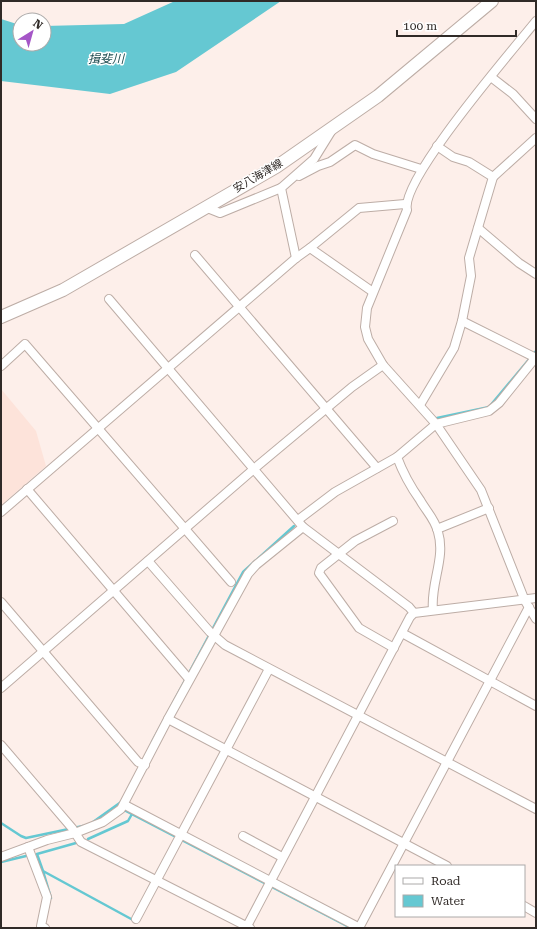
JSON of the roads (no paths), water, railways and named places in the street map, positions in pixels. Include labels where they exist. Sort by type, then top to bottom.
[{"type":"main road","name":"安八海津線","points":[[1,317],[63,290],[276,167],[378,96],[492,1]]},
{"type":"street","points":[[536,21],[454,121],[421,170],[405,204],[406,210],[367,308],[365,327],[368,339],[383,365],[436,424],[481,490],[527,604],[536,619]]},
{"type":"street","points":[[491,77],[513,94],[536,118]]},
{"type":"street","points":[[205,207],[220,213],[281,188],[314,158],[334,128]]},
{"type":"street","points":[[420,405],[454,348],[462,321],[471,276],[468,263],[469,258],[493,177],[536,138]]},
{"type":"street","points":[[287,182],[318,166],[330,162],[355,145],[373,154],[421,170]]},
{"type":"street","points":[[437,146],[453,157],[469,162],[493,177]]},
{"type":"street","points":[[281,188],[296,258]]},
{"type":"street","points":[[1,512],[296,258],[359,208],[405,204]]},
{"type":"street","points":[[478,228],[519,263],[536,274]]},
{"type":"street","points":[[310,248],[373,292]]},
{"type":"street","points":[[195,255],[377,468]]},
{"type":"street","points":[[109,298],[301,523],[338,554],[409,607],[414,613]]},
{"type":"street","points":[[1,857],[75,833],[103,822],[125,804],[189,679],[252,569],[335,492],[397,457],[436,424],[489,411],[499,403],[536,357],[462,321]]},
{"type":"street","points":[[1,366],[25,344],[231,582]]},
{"type":"street","points":[[1,688],[186,530],[255,468],[352,387],[383,365]]},
{"type":"street","points":[[397,457],[406,479],[434,520],[437,529],[440,557],[432,602],[433,610]]},
{"type":"street","points":[[27,489],[189,679]]},
{"type":"street","points":[[437,529],[489,508]]},
{"type":"street","points":[[393,521],[355,540],[321,568],[319,574],[360,628],[394,648]]},
{"type":"street","points":[[148,561],[213,636],[226,645],[357,716],[536,809]]},
{"type":"street","points":[[1,745],[81,842],[247,927],[282,857],[410,617],[414,613],[433,610],[527,604],[536,598]]},
{"type":"street","points":[[1,602],[138,762],[145,765]]},
{"type":"street","points":[[125,804],[268,884],[359,928],[489,681],[527,604]]},
{"type":"street","points":[[402,633],[536,706]]},
{"type":"street","points":[[136,919],[225,749],[269,669]]},
{"type":"street","points":[[168,719],[445,865]]},
{"type":"street","points":[[243,836],[282,857]]},
{"type":"street","points":[[28,847],[47,897],[42,927]]},
{"type":"street","points":[[525,907],[536,913]]},
{"type":"water","name":"揖斐川","points":[[175,1],[281,1],[176,72],[110,94],[1,81],[1,19],[12,22],[12,52],[52,52],[52,26],[124,24]]},
{"type":"waterway","points":[[437,418],[489,407],[536,351]]},
{"type":"waterway","points":[[152,742],[243,572],[294,526]]},
{"type":"waterway","points":[[93,822],[121,802]]},
{"type":"waterway","points":[[122,809],[351,928]]},
{"type":"waterway","points":[[88,839],[128,821],[132,814]]},
{"type":"waterway","points":[[1,823],[26,838],[83,826]]},
{"type":"waterway","points":[[43,871],[37,854],[76,843]]},
{"type":"waterway","points":[[1,862],[26,856]]},
{"type":"waterway","points":[[51,898],[43,871],[133,920]]}]
